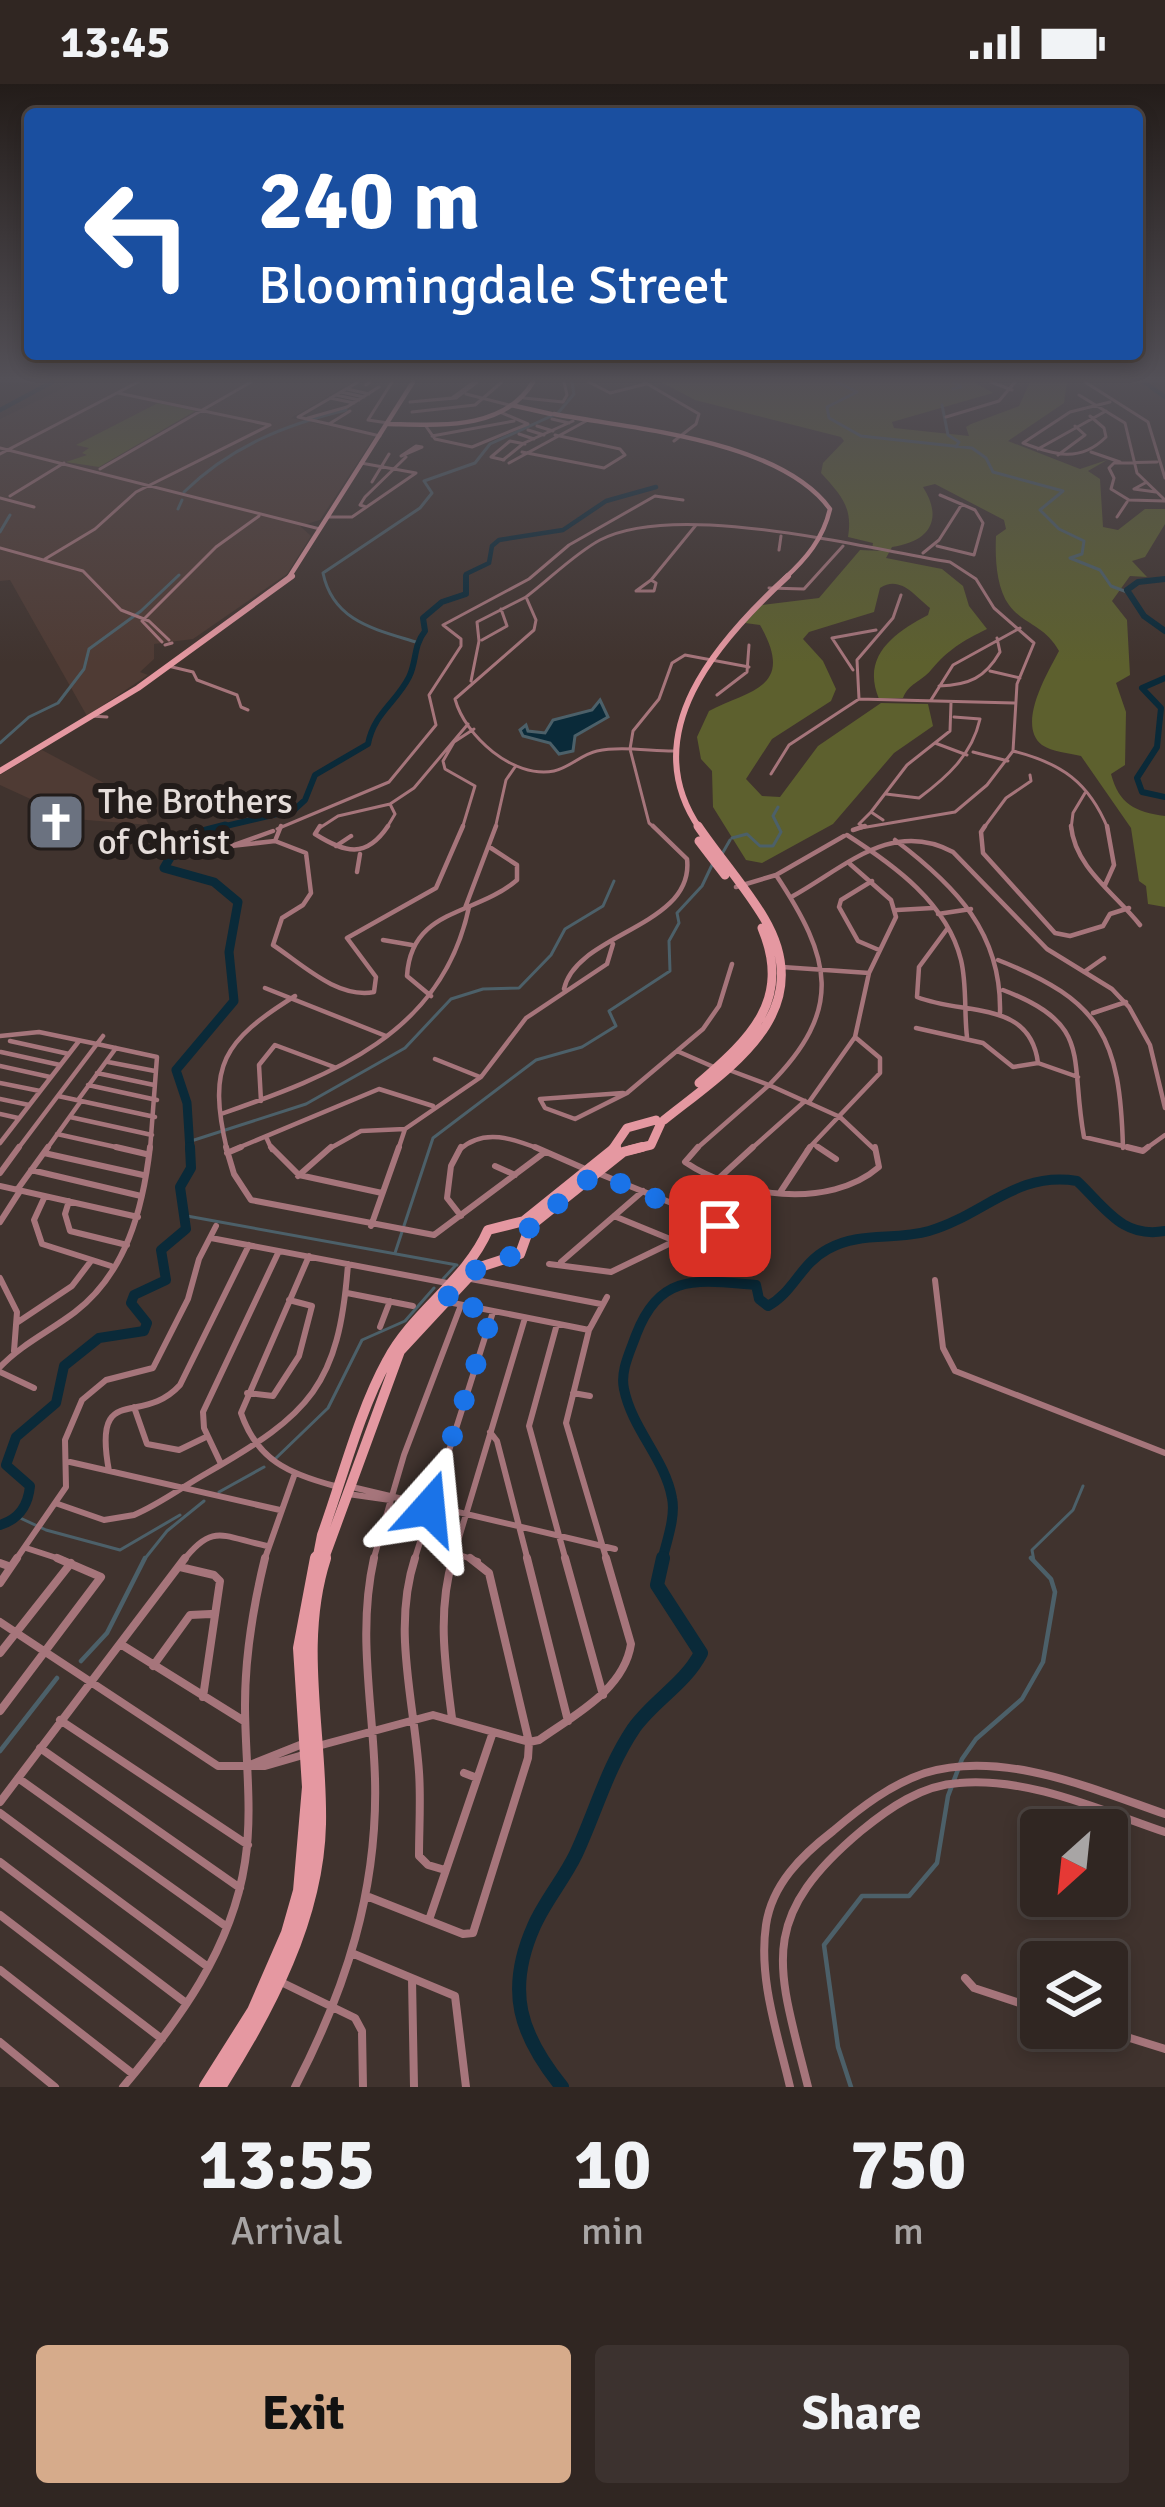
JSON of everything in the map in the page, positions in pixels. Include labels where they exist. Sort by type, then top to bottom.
[{"type":"street","points":[[10,499],[46,475]]},
{"type":"street","points":[[110,475],[321,530]]},
{"type":"street","points":[[45,559],[95,529],[145,487],[173,475]]},
{"type":"street","points":[[0,771],[91,716],[290,579],[354,475]]},
{"type":"street","points":[[373,475],[369,481],[375,483]]},
{"type":"street","points":[[366,507],[360,505],[386,475]]},
{"type":"street","points":[[328,517],[352,517],[412,475]]},
{"type":"street","points":[[220,2087],[275,1980],[306,1859],[314,1605],[344,1488],[394,1361],[459,1281],[491,1228],[515,1226],[592,1171],[633,1148],[651,1145],[657,1123],[767,1027],[780,997],[782,967],[772,934],[717,860],[683,799],[670,751],[688,699],[710,659],[827,524],[829,504],[798,475]]},
{"type":"street","points":[[1113,475],[1111,489],[1129,500],[1165,501]]},
{"type":"street","points":[[1141,475],[1165,501]]},
{"type":"street","points":[[1145,483],[1135,490],[1158,491]]},
{"type":"street","points":[[937,545],[974,556],[983,520],[940,495]]},
{"type":"street","points":[[275,841],[281,824],[389,782],[436,725],[429,695],[461,646],[461,639],[444,628],[445,623],[525,581],[574,542],[655,496],[683,500]]},
{"type":"street","points":[[0,498],[34,507]]},
{"type":"street","points":[[1117,517],[1129,500]]},
{"type":"street","points":[[920,554],[937,545],[950,527],[954,510],[962,504]]},
{"type":"street","points":[[143,620],[216,547],[259,516]]},
{"type":"street","points":[[482,640],[477,622],[526,597],[596,544],[626,529],[657,523],[697,524],[920,554],[968,572],[994,608],[1035,647],[1014,703],[1013,751],[1008,761],[955,812],[862,825],[776,875],[739,886]]},
{"type":"street","points":[[651,580],[697,524]]},
{"type":"street","points":[[778,550],[782,536]]},
{"type":"street","points":[[771,588],[804,589],[843,545]]},
{"type":"street","points":[[0,548],[88,574],[128,615],[143,620],[167,643],[175,660],[197,680],[236,695],[248,710]]},
{"type":"street","points":[[859,699],[853,670],[832,638],[876,630],[898,615],[901,595]]},
{"type":"street","points":[[451,709],[471,681],[534,630],[536,620],[526,597]]},
{"type":"street","points":[[471,681],[471,666],[482,640],[507,626],[500,608]]},
{"type":"street","points":[[932,701],[929,697],[961,658],[1019,628]]},
{"type":"street","points":[[853,670],[876,630]]},
{"type":"street","points":[[939,686],[974,684],[990,671],[1002,646],[997,638]]},
{"type":"street","points":[[718,695],[749,667],[749,645]]},
{"type":"street","points":[[564,988],[574,964],[614,944],[681,893],[691,871],[687,860],[650,823],[630,749],[633,731],[658,699],[674,659],[686,655],[749,667]]},
{"type":"street","points":[[990,671],[1020,678]]},
{"type":"street","points":[[771,774],[789,745],[859,699],[1014,703]]},
{"type":"street","points":[[862,825],[907,765],[950,731],[954,717],[950,702]]},
{"type":"street","points":[[435,712],[451,709]]},
{"type":"street","points":[[451,709],[515,766],[554,771],[589,753],[670,751]]},
{"type":"street","points":[[91,716],[106,717]]},
{"type":"street","points":[[886,794],[919,798],[969,753],[980,719],[954,717]]},
{"type":"street","points":[[276,831],[231,846],[275,841],[306,853],[314,889],[306,904],[282,918],[283,927],[272,943],[297,963],[321,973],[327,982],[360,996],[371,995],[376,976],[347,938],[436,888],[464,827],[476,786],[445,769],[443,761],[471,726]]},
{"type":"street","points":[[360,854],[317,837],[317,827],[360,809],[390,804],[420,781],[449,739],[471,726]]},
{"type":"street","points":[[935,743],[1008,761]]},
{"type":"street","points":[[1013,751],[1056,763],[1085,793],[1111,839],[1114,871],[1105,885]]},
{"type":"street","points":[[221,1114],[336,1068],[386,1036],[431,995],[456,953],[467,907],[491,848],[506,780],[515,766]]},
{"type":"street","points":[[1030,775],[1031,782],[1006,798],[981,832],[983,853],[1055,934],[1088,932],[1103,926],[1110,914],[1129,908]]},
{"type":"street","points":[[1085,793],[1074,808],[1072,844],[1090,873],[1129,908],[1140,925]]},
{"type":"street","points":[[357,872],[360,854],[381,841],[395,814],[390,804]]},
{"type":"street","points":[[871,812],[883,820]]},
{"type":"street","points":[[850,833],[935,911],[947,929],[961,958],[967,1037]]},
{"type":"street","points":[[336,846],[351,836]]},
{"type":"street","points":[[793,896],[895,840],[920,838],[951,849],[1048,951],[1126,1002],[1158,1061],[1157,1084],[1165,1108]]},
{"type":"street","points":[[895,840],[937,872],[971,909],[998,960],[1003,990],[1000,1013]]},
{"type":"street","points":[[431,995],[407,976],[412,945],[437,919],[500,896],[519,875],[513,861],[491,848]]},
{"type":"street","points":[[850,864],[896,910],[971,909]]},
{"type":"street","points":[[677,1051],[768,1085],[842,1118],[879,1155],[881,1168],[874,1178],[832,1192],[782,1192],[717,1180],[691,1170],[686,1158],[768,1085],[797,1057],[817,1025],[826,970],[815,935],[776,875]]},
{"type":"street","points":[[872,881],[841,900],[838,908],[858,941],[879,950]]},
{"type":"street","points":[[721,1068],[760,1024],[774,980],[772,948],[739,886]]},
{"type":"street","points":[[717,1180],[807,1102],[854,1037],[869,973],[896,910]]},
{"type":"street","points":[[947,929],[919,967],[917,997],[1000,1013],[1032,1037],[1038,1063]]},
{"type":"street","points":[[382,940],[412,945]]},
{"type":"street","points":[[371,1226],[405,1129],[481,1077],[515,1030],[564,988],[597,974],[612,957],[614,944]]},
{"type":"street","points":[[1084,973],[1104,958]]},
{"type":"street","points":[[998,960],[1045,980],[1093,1013],[1117,1057],[1123,1148]]},
{"type":"street","points":[[623,1093],[540,1100],[556,1113],[586,1119],[623,1093],[715,1016],[732,964]]},
{"type":"street","points":[[782,967],[869,973]]},
{"type":"street","points":[[265,988],[295,996],[386,1036]]},
{"type":"street","points":[[1003,990],[1039,1004],[1069,1029],[1080,1078],[1084,1137],[1143,1151],[1165,1136]]},
{"type":"street","points":[[295,996],[250,1027],[224,1057],[219,1077],[227,1153],[235,1183],[251,1200],[371,1226],[440,1233],[545,1152]]},
{"type":"street","points":[[1093,1013],[1126,1002]]},
{"type":"street","points":[[916,1028],[983,1043],[999,1064],[1010,1068],[1038,1063],[1080,1078]]},
{"type":"street","points":[[0,1036],[40,1033],[154,1056],[155,1117],[138,1217],[128,1245],[79,1310],[1,1365],[34,1388]]},
{"type":"street","points":[[15,1034],[0,1053],[60,1065]]},
{"type":"street","points":[[0,1173],[103,1036]]},
{"type":"street","points":[[782,1192],[792,1168],[842,1118],[882,1068],[880,1058],[854,1037]]},
{"type":"street","points":[[10,1041],[69,1054]]},
{"type":"street","points":[[0,1143],[3,1133],[79,1041]]},
{"type":"street","points":[[261,1101],[257,1073],[275,1045],[336,1068]]},
{"type":"street","points":[[0,1222],[116,1048]]},
{"type":"street","points":[[435,1059],[481,1077]]},
{"type":"street","points":[[106,1061],[155,1071]]},
{"type":"street","points":[[0,1066],[50,1077]]},
{"type":"street","points":[[97,1073],[154,1085]]},
{"type":"street","points":[[0,1083],[40,1091]]},
{"type":"street","points":[[88,1085],[157,1100]]},
{"type":"street","points":[[227,1153],[380,1090],[433,1106]]},
{"type":"street","points":[[58,1096],[155,1117]]},
{"type":"street","points":[[0,1099],[29,1105]]},
{"type":"street","points":[[0,1114],[19,1118]]},
{"type":"street","points":[[70,1117],[152,1135]]},
{"type":"street","points":[[298,1176],[328,1148],[370,1126],[385,1123],[405,1129]]},
{"type":"street","points":[[459,1281],[496,1259],[520,1254],[530,1226],[592,1171],[630,1126],[657,1123]]},
{"type":"street","points":[[461,1216],[447,1198],[456,1156],[466,1143],[492,1132],[643,1191],[720,1226],[721,1235],[712,1242],[675,1241],[612,1215]]},
{"type":"street","points":[[57,1134],[148,1154]]},
{"type":"street","points":[[623,1137],[633,1148]]},
{"type":"street","points":[[267,1139],[279,1163],[298,1176],[382,1193]]},
{"type":"street","points":[[813,1144],[836,1160]]},
{"type":"street","points":[[44,1153],[143,1174]]},
{"type":"street","points":[[495,1166],[515,1175]]},
{"type":"street","points":[[31,1170],[141,1196]]},
{"type":"street","points":[[0,1186],[138,1217]]},
{"type":"street","points":[[560,1263],[643,1191]]},
{"type":"street","points":[[45,1196],[34,1220],[37,1237],[49,1249],[113,1266]]},
{"type":"street","points":[[69,1201],[67,1228],[128,1245]]},
{"type":"street","points":[[81,1234],[86,1226]]},
{"type":"street","points":[[0,1582],[58,1504],[69,1480],[65,1441],[81,1401],[108,1378],[143,1375],[153,1368],[217,1226]]},
{"type":"street","points":[[515,1226],[526,1236]]},
{"type":"street","points":[[105,1240],[110,1232]]},
{"type":"street","points":[[0,1622],[209,1761],[228,1768],[412,1718],[452,1718],[529,1742],[547,1737],[603,1695],[628,1658],[631,1644],[567,1430],[590,1330],[605,1300],[347,1264],[210,1238]]},
{"type":"street","points":[[549,1264],[611,1272],[675,1241]]},
{"type":"street","points":[[110,1471],[103,1436],[108,1420],[117,1409],[156,1404],[178,1388],[249,1245]]},
{"type":"street","points":[[483,1247],[496,1259]]},
{"type":"street","points":[[222,1464],[203,1412],[279,1251]]},
{"type":"street","points":[[309,1256],[241,1413],[255,1447],[274,1467],[344,1488],[615,1549]]},
{"type":"street","points":[[18,1322],[63,1294],[91,1261]]},
{"type":"street","points":[[58,1504],[111,1520],[255,1447],[294,1419],[321,1384],[340,1340],[347,1264]]},
{"type":"street","points":[[0,1278],[13,1295],[18,1322],[14,1354]]},
{"type":"street","points":[[935,1280],[943,1348],[955,1371],[1165,1453]]},
{"type":"street","points":[[101,1286],[113,1289]]},
{"type":"street","points":[[347,1293],[413,1306]]},
{"type":"street","points":[[0,1304],[13,1295]]},
{"type":"street","points":[[246,1393],[273,1396],[299,1357],[312,1306],[290,1300]]},
{"type":"street","points":[[439,1300],[590,1330]]},
{"type":"street","points":[[380,1327],[390,1301]]},
{"type":"street","points":[[295,2087],[334,2008],[369,1897],[376,1804],[362,1660],[364,1613],[393,1499],[460,1306]]},
{"type":"street","points":[[445,1870],[428,1865],[419,1856],[421,1807],[404,1658],[405,1606],[414,1555],[493,1312]]},
{"type":"street","points":[[452,1718],[443,1623],[453,1552],[525,1318]]},
{"type":"street","points":[[557,1324],[529,1426],[603,1695]]},
{"type":"street","points":[[0,1345],[14,1344]]},
{"type":"street","points":[[573,1393],[590,1396]]},
{"type":"street","points":[[134,1407],[143,1440],[154,1446],[179,1450],[208,1436]]},
{"type":"street","points":[[490,1432],[568,1721]]},
{"type":"street","points":[[70,1462],[280,1510]]},
{"type":"street","points":[[123,2087],[162,2039],[208,1967],[240,1888],[248,1845],[249,1636],[267,1546],[294,1475]]},
{"type":"street","points":[[0,1802],[205,1535],[267,1546]]},
{"type":"street","points":[[0,1712],[101,1577],[26,1548]]},
{"type":"street","points":[[369,1897],[469,1935],[529,1742],[489,1573],[478,1561],[453,1552]]},
{"type":"street","points":[[0,1562],[11,1567]]},
{"type":"street","points":[[0,1654],[71,1563]]},
{"type":"street","points":[[180,1567],[218,1577],[203,1697]]},
{"type":"street","points":[[154,1666],[190,1615],[212,1614]]},
{"type":"street","points":[[122,1645],[245,1722]]},
{"type":"street","points":[[60,1720],[248,1845]]},
{"type":"street","points":[[429,1920],[493,1732]]},
{"type":"street","points":[[40,1748],[240,1888]]},
{"type":"street","points":[[790,2087],[764,1967],[766,1922],[777,1888],[798,1858],[870,1801],[927,1772],[968,1765],[1059,1782],[1165,1814]]},
{"type":"street","points":[[464,1774],[477,1778]]},
{"type":"street","points":[[18,1778],[227,1927]]},
{"type":"street","points":[[808,2087],[781,1964],[795,1898],[812,1874],[875,1818],[933,1787],[964,1783],[1061,1799],[1165,1832]]},
{"type":"street","points":[[0,1813],[208,1967]]},
{"type":"street","points":[[0,1862],[186,2003]]},
{"type":"street","points":[[0,1915],[162,2039]]},
{"type":"street","points":[[354,1954],[458,1999],[459,2059],[466,2087]]},
{"type":"street","points":[[0,1970],[134,2075]]},
{"type":"street","points":[[412,1977],[414,2087]]},
{"type":"street","points":[[965,1978],[974,1988],[1020,2003]]},
{"type":"street","points":[[275,1980],[359,2024],[362,2085]]},
{"type":"street","points":[[206,2087],[275,1980]]},
{"type":"street","points":[[1128,2037],[1165,2049]]},
{"type":"street","points":[[0,2042],[56,2087]]},
{"type":"shaded area","points":[[0,475],[349,475],[320,520],[300,526],[311,536],[287,574],[193,639],[154,644],[154,659],[140,672],[148,675],[87,716],[10,580],[0,581]]},
{"type":"shaded area","points":[[42,750],[136,800],[149,825],[74,819],[0,785],[0,775]]},
{"type":"green space","points":[[823,475],[1095,475],[1100,479],[1103,527],[1118,530],[1145,509],[1165,509],[1165,524],[1145,557],[1132,561],[1147,577],[1130,576],[1112,601],[1127,620],[1130,675],[1116,683],[1126,712],[1125,765],[1111,774],[1130,805],[1165,816],[1165,907],[1148,904],[1146,886],[1139,881],[1131,828],[1081,756],[1046,747],[1035,736],[1033,712],[1059,651],[1005,598],[996,553],[996,536],[1006,529],[1004,520],[935,484],[923,487],[932,510],[929,528],[915,540],[892,547],[886,558],[942,569],[963,586],[969,606],[987,629],[950,651],[903,698],[879,699],[874,670],[878,658],[893,638],[928,615],[930,608],[906,588],[887,585],[880,588],[874,612],[809,632],[803,639],[823,661],[836,689],[831,701],[772,739],[746,779],[762,796],[780,797],[818,746],[881,703],[928,704],[933,726],[894,753],[833,824],[762,863],[746,860],[713,807],[712,771],[701,759],[697,737],[709,711],[752,692],[770,675],[770,646],[760,625],[745,623],[762,605],[819,598],[860,550],[883,551],[872,549],[873,543],[848,537],[849,517]]},
{"type":"water","points":[[600,700],[608,717],[575,736],[573,751],[559,754],[550,743],[523,736],[520,730],[526,725],[528,731],[545,733],[553,720],[592,710]]},
{"type":"waterway","points":[[184,492],[203,475]]},
{"type":"waterway","points":[[416,642],[358,621],[336,602],[323,573],[420,508],[432,493],[424,481],[440,475]]},
{"type":"waterway","points":[[1006,475],[1063,491],[1040,510],[1059,529],[1084,541],[1082,554],[1070,558],[1100,570],[1111,586],[1127,592]]},
{"type":"waterway","points":[[218,828],[294,810],[305,800],[315,775],[368,744],[375,724],[409,677],[425,631],[423,618],[442,602],[466,594],[466,574],[489,563],[492,546],[499,540],[563,530],[606,501],[656,487]]},
{"type":"waterway","points":[[178,509],[182,500]]},
{"type":"waterway","points":[[0,532],[10,515]]},
{"type":"waterway","points":[[0,743],[29,717],[58,703],[84,669],[89,649],[141,611],[179,575]]},
{"type":"waterway","points":[[1165,579],[1138,582],[1127,590],[1144,616],[1165,631]]},
{"type":"waterway","points":[[1165,678],[1142,688],[1161,708],[1157,747],[1137,778],[1142,792],[1165,797]]},
{"type":"waterway","points":[[732,838],[747,834],[760,846],[773,846],[781,832],[773,816],[778,807]]},
{"type":"waterway","points":[[218,828],[225,826]]},
{"type":"waterway","points":[[190,1150],[187,1103],[176,1070],[234,1001],[229,952],[238,902],[214,882],[164,868],[171,856],[195,851],[192,841],[198,833],[218,828]]},
{"type":"waterway","points":[[213,829],[218,828]]},
{"type":"waterway","points":[[722,854],[730,840]]},
{"type":"waterway","points":[[395,1253],[433,1138],[536,1060],[582,1047],[616,1026],[609,1011],[670,971],[669,941],[679,923],[677,913],[702,886],[712,865]]},
{"type":"waterway","points":[[188,1142],[306,1104],[405,1048],[451,999],[483,989],[519,988],[551,955],[565,929],[603,906],[614,881]]},
{"type":"waterway","points":[[0,1525],[17,1515],[29,1493],[30,1486],[6,1465],[16,1437],[56,1403],[64,1366],[99,1338],[144,1331],[147,1323],[131,1303],[134,1295],[166,1280],[161,1250],[186,1229],[180,1187],[191,1168],[190,1147]]},
{"type":"waterway","points":[[662,1561],[672,1522],[672,1498],[663,1470],[628,1404],[623,1382],[646,1315],[669,1290],[698,1282],[756,1285],[759,1299],[768,1306],[818,1255],[840,1243],[929,1231],[1036,1182],[1077,1181],[1126,1226],[1165,1231]]},
{"type":"waterway","points":[[187,1216],[457,1265]]},
{"type":"waterway","points":[[443,1279],[455,1266]]},
{"type":"waterway","points":[[274,1460],[328,1408],[362,1340],[405,1321],[434,1288]]},
{"type":"waterway","points":[[219,1492],[264,1467]]},
{"type":"waterway","points":[[1034,1561],[1032,1550],[1073,1510],[1083,1486]]},
{"type":"waterway","points":[[144,1559],[167,1531],[204,1501]]},
{"type":"waterway","points":[[18,1517],[46,1530],[120,1550],[180,1515]]},
{"type":"waterway","points":[[562,2087],[527,2030],[521,2011],[520,1971],[534,1926],[576,1854],[625,1743],[701,1653],[657,1585],[663,1558]]},
{"type":"waterway","points":[[851,2087],[838,2047],[824,1945],[862,1896],[909,1896],[937,1863],[948,1796],[962,1759],[976,1739],[1022,1699],[1043,1662],[1055,1592],[1051,1579],[1031,1558]]},
{"type":"waterway","points":[[81,1661],[107,1633],[144,1559]]},
{"type":"waterway","points":[[0,1751],[57,1678]]},
{"type":"place","name":"The Brothers of Christ","points":[[56,822]]},
{"type":"route","points":[[429,1508],[493,1312],[443,1301],[458,1286],[482,1264],[520,1254],[530,1226],[596,1173],[720,1226]]}]
